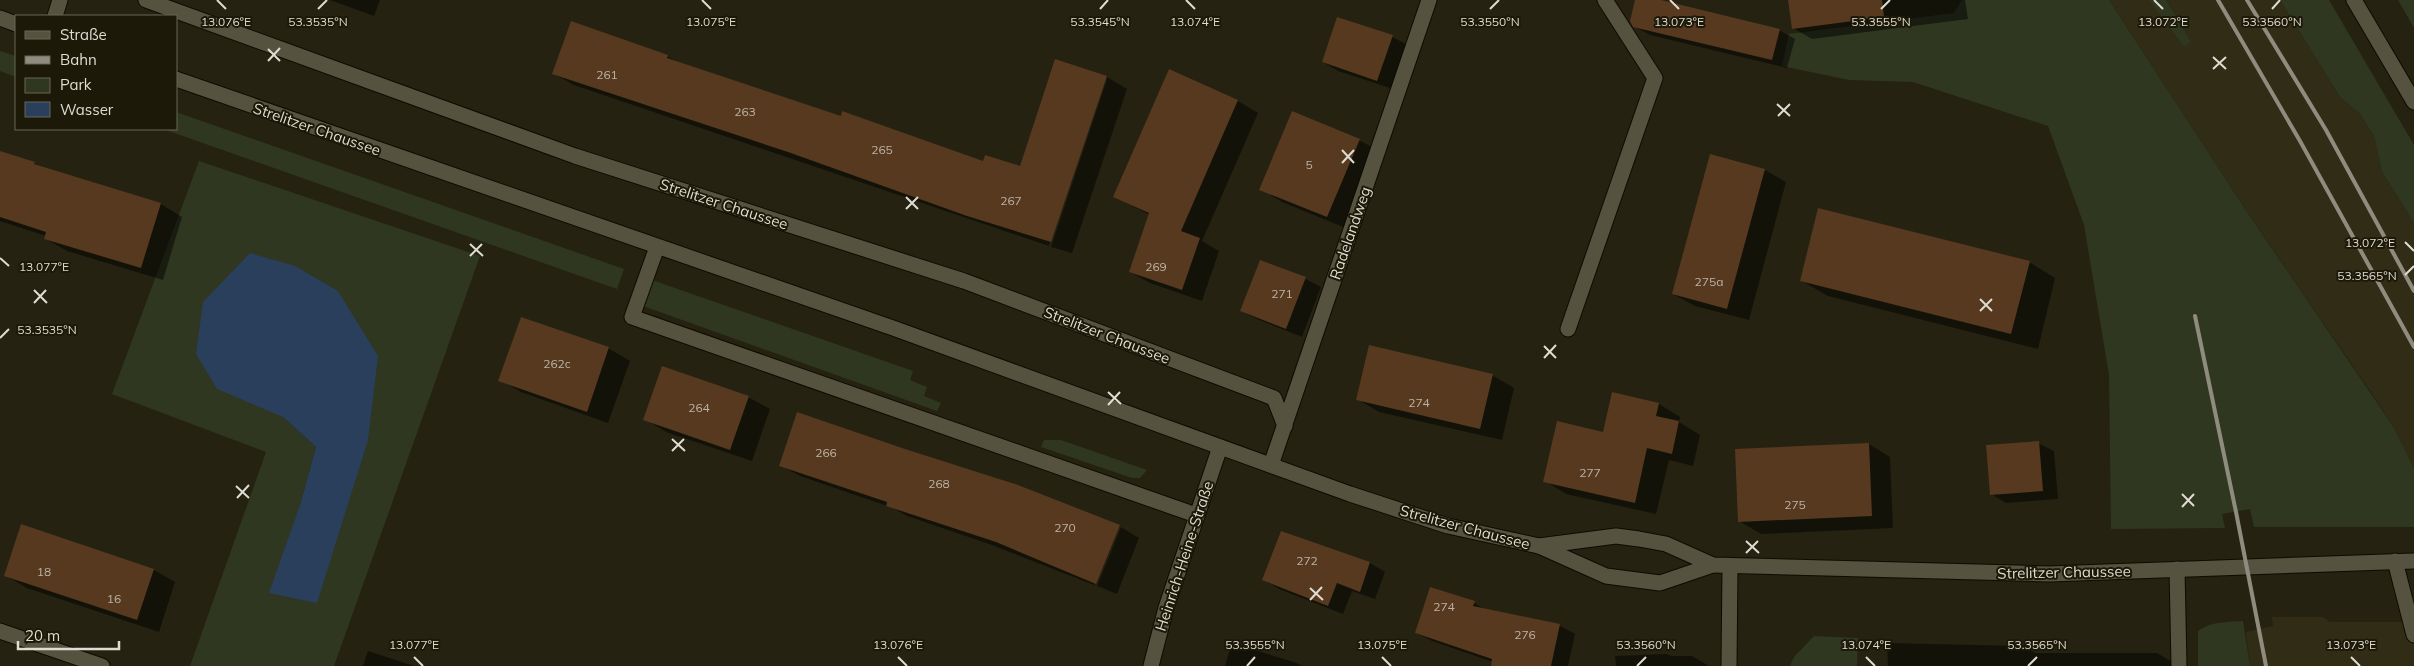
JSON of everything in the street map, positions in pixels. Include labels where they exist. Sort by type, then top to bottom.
[{"type":"street","points":[[55,15],[60,0]]},
{"type":"street","name":"Strelitzer Chaussee","points":[[146,0],[575,156],[964,281],[1274,398],[1285,426]]},
{"type":"street","name":"Radelandweg","points":[[1271,465],[1429,0]]},
{"type":"street","points":[[1568,329],[1655,78],[1605,0]]},
{"type":"street","points":[[2354,0],[2414,102]]},
{"type":"street","points":[[0,18],[15,24]]},
{"type":"street","name":"Strelitzer Chaussee","points":[[178,80],[893,328],[1350,494],[1448,526],[1539,546],[1606,576],[1660,583],[1713,566],[2049,574],[2414,561]]},
{"type":"street","points":[[657,247],[632,317],[1196,515]]},
{"type":"street","name":"Heinrich-Heine-Straße","points":[[1151,666],[1166,608],[1220,447]]},
{"type":"street","name":"Strelitzer Chaussee","points":[[1539,546],[1616,536],[1666,544],[1713,566]]},
{"type":"street","points":[[2395,561],[2414,636]]},
{"type":"street","points":[[1730,567],[1730,666]]},
{"type":"street","points":[[2177,569],[2180,666]]},
{"type":"street","points":[[0,631],[102,666]]},
{"type":"shaded area","points":[[2109,0],[2149,0],[2184,47],[2190,42],[2166,0],[2280,0],[2340,97],[2360,114],[2374,136],[2382,172],[2414,223],[2414,468],[2393,426],[2377,401],[2245,209]]},
{"type":"shaded area","points":[[2272,617],[2323,617],[2330,622],[2414,622],[2414,666],[2250,666],[2246,632],[2273,626]]},
{"type":"green space","points":[[1962,0],[2109,0],[2245,209],[2393,426],[2414,468],[2414,527],[2254,527],[2250,509],[2222,514],[2225,528],[2111,529],[2109,375],[2084,225],[2048,126],[1913,82],[1849,80],[1782,66],[1789,34],[1954,13]]},
{"type":"green space","points":[[2149,0],[2166,0],[2191,42],[2184,47]]},
{"type":"green space","points":[[2280,0],[2329,0],[2414,145],[2414,223],[2382,172],[2374,136],[2360,114],[2340,97]]},
{"type":"green space","points":[[2398,0],[2414,0],[2414,28]]},
{"type":"green space","points":[[0,51],[15,56],[15,77],[0,71]]},
{"type":"green space","points":[[178,113],[624,269],[617,289],[166,130],[178,130]]},
{"type":"green space","points":[[199,161],[480,256],[334,666],[190,666],[266,452],[112,394]],"holes":[[[283,417],[368,440],[300,505],[316,447]]]},
{"type":"green space","points":[[652,280],[913,371],[910,380],[927,387],[924,396],[941,403],[937,411],[643,306]]},
{"type":"green space","points":[[1044,440],[1061,440],[1147,470],[1140,478],[1132,478],[1041,447]]},
{"type":"green space","points":[[2243,621],[2250,666],[2198,666],[2198,631],[2208,625]]},
{"type":"green space","points":[[1814,636],[1858,638],[1857,666],[1790,666],[1794,657]]},
{"type":"water","points":[[250,253],[295,266],[338,291],[378,356],[368,440],[317,603],[269,593],[300,505],[316,447],[283,417],[217,389],[196,354],[203,302]]},
{"type":"building","points":[[1635,0],[1661,0],[1780,29],[1772,60],[1633,27],[1630,21]]},
{"type":"building","points":[[1788,0],[1882,0],[1884,17],[1792,29]]},
{"type":"building","points":[[1337,17],[1393,35],[1377,81],[1322,62]]},
{"type":"building","points":[[571,21],[668,55],[667,58],[841,116],[842,111],[983,161],[985,155],[1020,166],[1055,59],[1107,76],[1051,242],[967,216],[788,152],[552,74]]},
{"type":"building","points":[[1169,69],[1238,100],[1181,231],[1200,238],[1182,290],[1129,272],[1149,213],[1113,197]]},
{"type":"building","points":[[1292,111],[1360,139],[1327,217],[1259,190]]},
{"type":"building","points":[[0,151],[35,162],[34,164],[161,203],[141,268],[44,239],[46,232],[0,217]]},
{"type":"building","points":[[1710,154],[1765,169],[1727,309],[1672,294]]},
{"type":"building","points":[[1818,208],[2030,261],[2011,334],[1800,281]]},
{"type":"building","points":[[1260,260],[1306,277],[1286,329],[1240,311]]},
{"type":"building","points":[[521,317],[609,347],[587,412],[498,381]]},
{"type":"building","points":[[1369,345],[1493,374],[1480,429],[1356,400]]},
{"type":"building","points":[[662,366],[749,396],[730,450],[643,420]]},
{"type":"building","points":[[1612,392],[1659,403],[1656,416],[1679,421],[1672,454],[1647,448],[1635,503],[1543,482],[1557,421],[1603,432]]},
{"type":"building","points":[[797,412],[1018,485],[1120,525],[1096,584],[996,542],[886,506],[887,502],[779,466]]},
{"type":"building","points":[[2039,441],[2043,491],[1990,495],[1986,445]]},
{"type":"building","points":[[1869,443],[1872,516],[1738,522],[1735,449]]},
{"type":"building","points":[[21,524],[154,569],[137,620],[4,576]]},
{"type":"building","points":[[1281,531],[1370,562],[1360,592],[1337,583],[1328,606],[1262,580]]},
{"type":"building","points":[[1430,587],[1475,601],[1473,606],[1560,624],[1551,666],[1491,666],[1492,659],[1415,633]]},
{"type":"railway","points":[[2218,0],[2300,141],[2414,347]]},
{"type":"railway","points":[[2247,0],[2326,130],[2414,291]]},
{"type":"railway","points":[[2195,316],[2266,666]]}]
